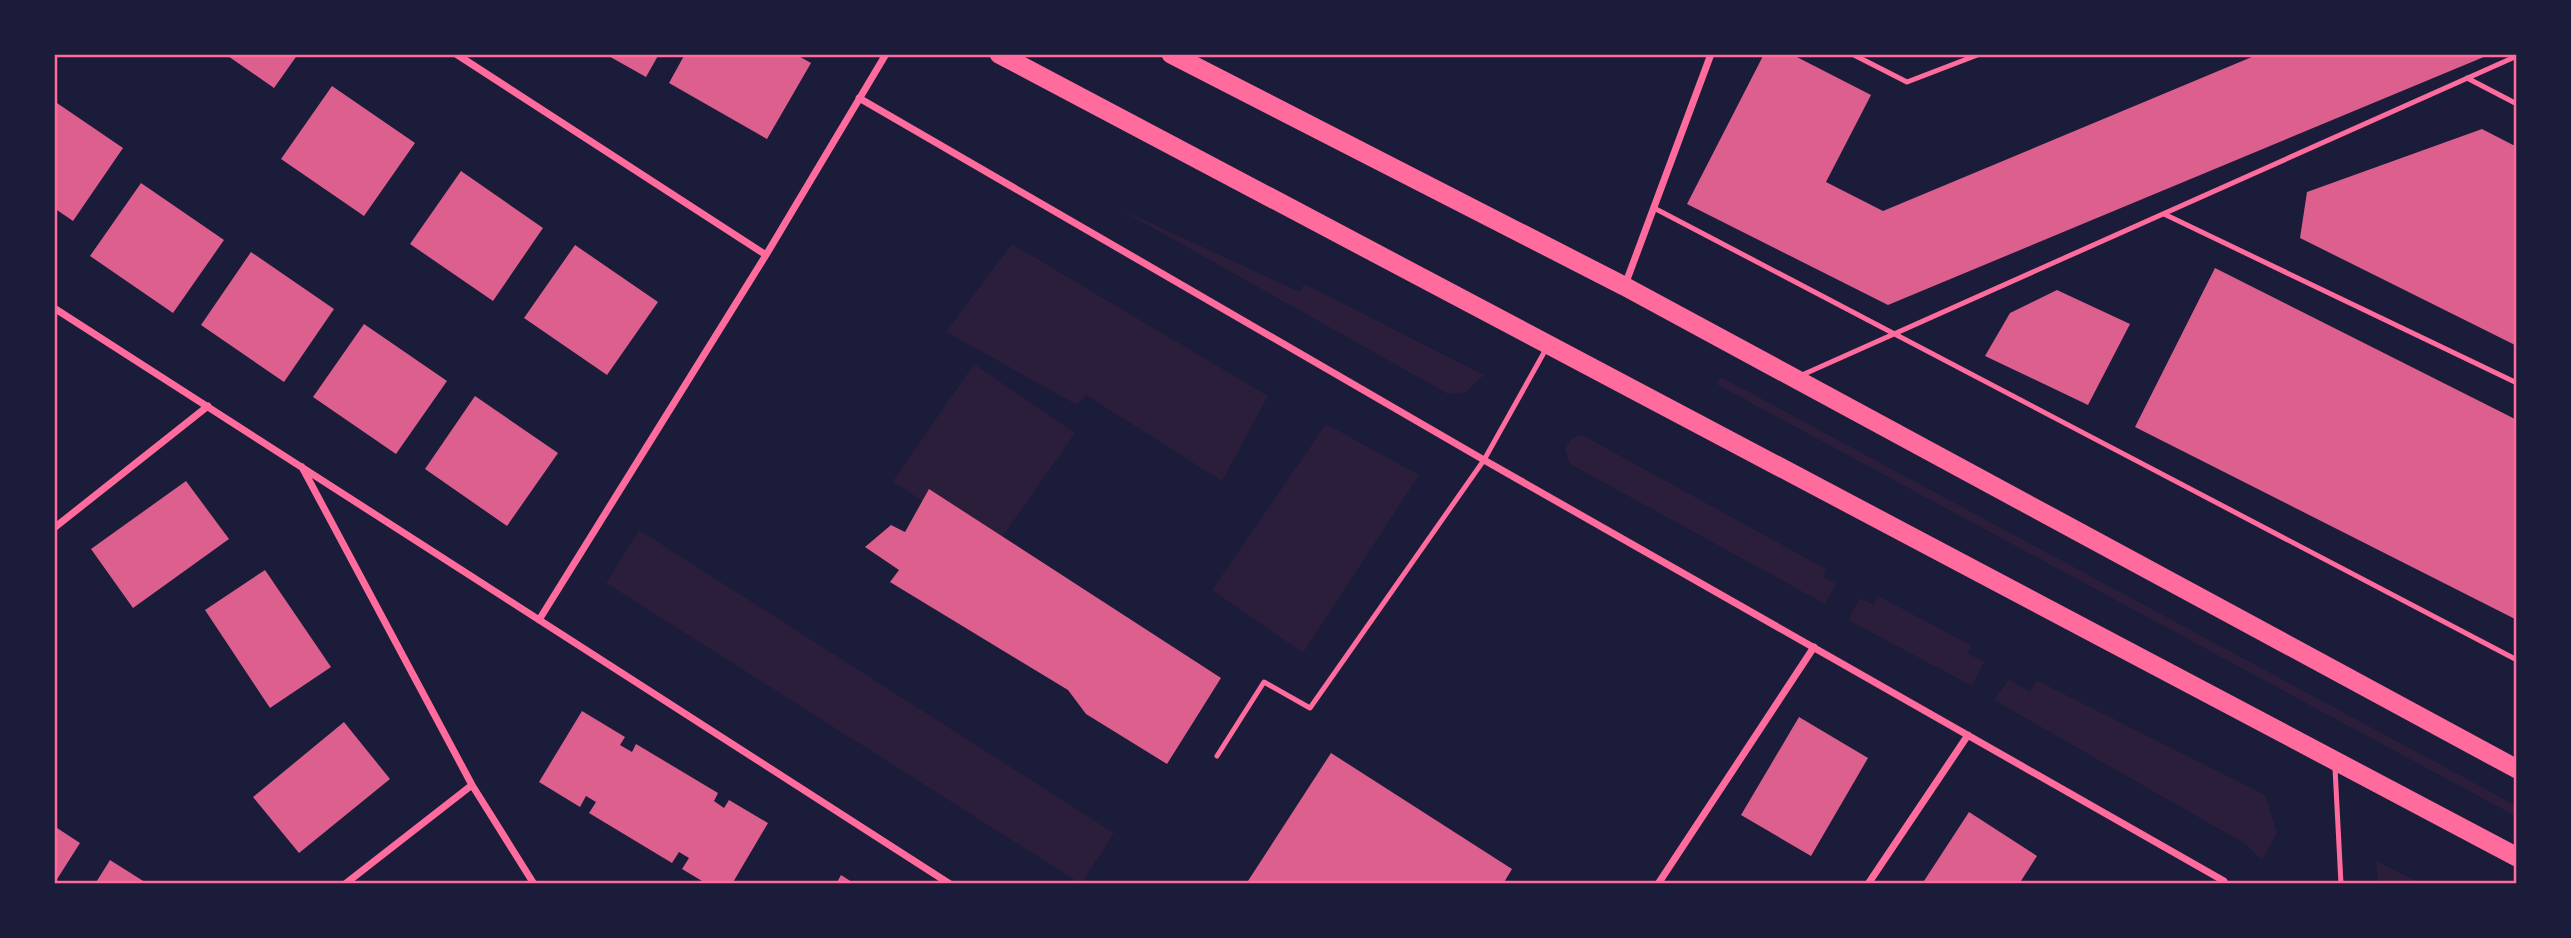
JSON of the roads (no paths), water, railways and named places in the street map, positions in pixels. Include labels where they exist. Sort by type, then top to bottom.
[{"type":"highway","points":[[999,54],[2517,858]]},
{"type":"highway","points":[[1171,54],[1624,286],[2516,766]]},
{"type":"street","points":[[456,54],[766,255]]},
{"type":"street","points":[[539,620],[766,255],[886,54]]},
{"type":"street","points":[[1624,286],[1711,54]]},
{"type":"street","points":[[859,98],[1484,460],[2224,881],[2225,884]]},
{"type":"street","points":[[54,308],[950,884]]},
{"type":"street","points":[[54,528],[208,406]]},
{"type":"street","points":[[301,466],[472,785],[534,884]]},
{"type":"street","points":[[1658,884],[1814,647]]},
{"type":"street","points":[[1868,884],[1968,734]]},
{"type":"street","points":[[345,884],[472,785]]},
{"type":"lane","points":[[1852,54],[1907,82],[1980,54]]},
{"type":"lane","points":[[1796,378],[2517,56]]},
{"type":"lane","points":[[2467,78],[2517,104]]},
{"type":"lane","points":[[1654,208],[2517,660]]},
{"type":"lane","points":[[2164,214],[2517,383]]},
{"type":"lane","points":[[1217,756],[1264,682],[1310,708],[1484,460],[1548,345]]},
{"type":"lane","points":[[2335,761],[2341,884]]}]
